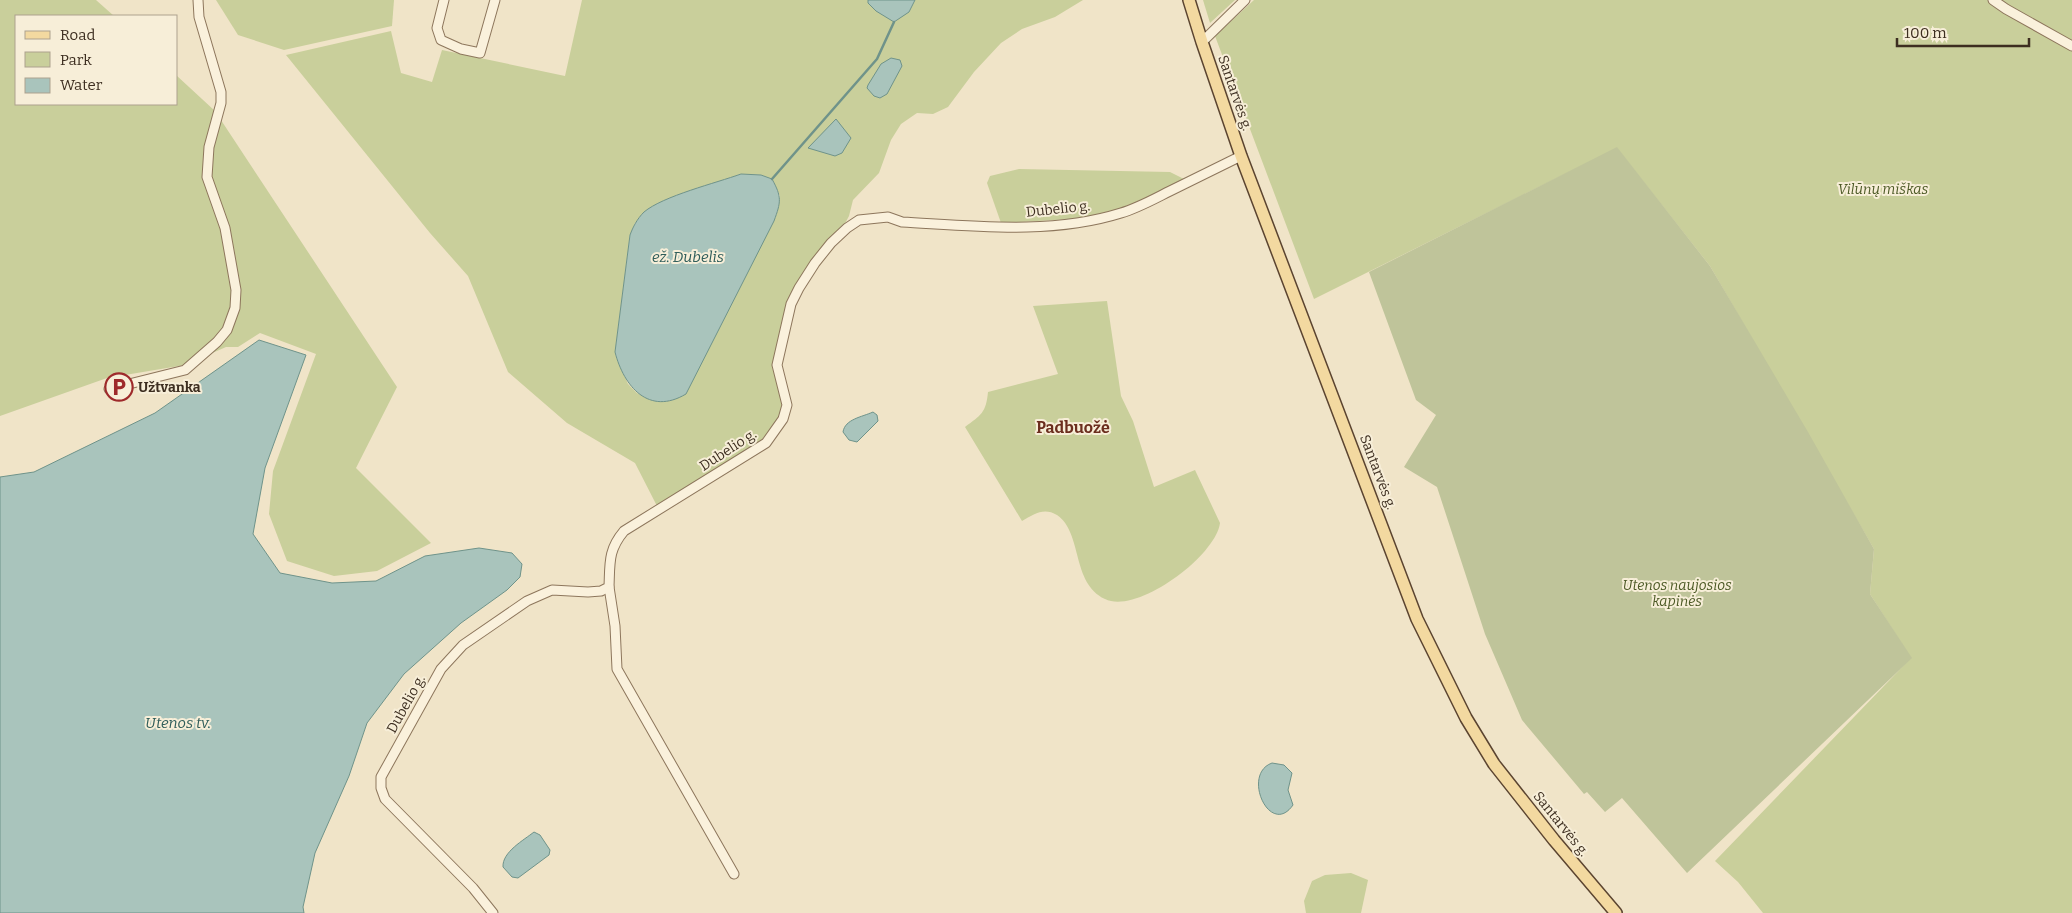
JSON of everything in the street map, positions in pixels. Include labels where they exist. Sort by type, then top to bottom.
[{"type":"main road","name":"Santarvės g.","points":[[1189,0],[1241,156],[1417,619],[1448,683],[1494,764],[1554,840],[1616,913]]},
{"type":"street","points":[[109,389],[185,370],[218,342],[227,330],[235,308],[236,290],[231,256],[225,228],[207,177],[209,147],[221,102],[221,92],[198,17],[198,0]]},
{"type":"street","points":[[444,0],[437,28],[441,40],[461,49],[480,52],[495,0]]},
{"type":"street","points":[[1202,42],[1245,0]]},
{"type":"street","points":[[1993,0],[2072,46]]},
{"type":"street","name":"Dubelio g.","points":[[493,913],[473,888],[386,799],[381,777],[441,669],[463,645],[527,601],[552,590],[588,592],[601,591],[609,587],[610,556],[615,542],[624,531],[766,443],[783,419],[787,405],[776,365],[791,304],[815,263],[847,228],[858,220],[888,217],[902,222],[995,228],[1057,225],[1098,219],[1121,214],[1241,156]]},
{"type":"street","points":[[609,587],[615,626],[617,669],[734,874]]},
{"type":"green space","points":[[0,0],[96,0],[113,15],[15,15],[15,105],[178,105],[178,77],[215,111],[397,387],[356,468],[431,543],[377,571],[334,576],[287,561],[269,514],[273,471],[316,354],[260,333],[238,347],[226,347],[185,365],[107,378],[0,416]]},
{"type":"green space","points":[[216,0],[394,0],[392,26],[284,50],[238,35]]},
{"type":"green space","points":[[582,0],[868,0],[868,3],[909,12],[915,0],[1083,0],[1055,17],[1022,29],[1001,43],[974,72],[948,107],[933,114],[917,113],[901,124],[891,140],[879,173],[853,200],[849,216],[842,229],[789,301],[772,367],[783,401],[780,419],[757,445],[657,506],[635,463],[567,423],[508,372],[468,276],[430,233],[286,55],[391,31],[401,73],[432,82],[442,50],[565,76]],"holes":[[[741,174],[761,175],[772,179],[780,196],[651,400],[637,393],[628,384],[615,353],[630,235],[635,223],[658,203]]]},
{"type":"green space","points":[[1203,0],[1235,0],[1210,23]]},
{"type":"green space","name":"Vilūnų miškas","points":[[1254,0],[2072,0],[2072,913],[1763,913],[1738,882],[1715,861],[1911,658],[1870,594],[1874,549],[1710,266],[1617,148],[1314,299],[1215,36]]},
{"type":"green space","name":"Utenos naujosios kapinės","points":[[1617,147],[1710,266],[1808,432],[1874,549],[1870,594],[1912,658],[1687,873],[1622,798],[1605,812],[1587,792],[1584,794],[1522,720],[1485,634],[1437,487],[1404,467],[1436,415],[1416,400],[1369,272]]},
{"type":"green space","points":[[1019,169],[1170,172],[1186,180],[1118,211],[1088,218],[1001,223],[987,183],[990,176]]},
{"type":"green space","points":[[1107,301],[1121,396],[1133,421],[1154,487],[1195,470],[1220,523],[1215,536],[1205,551],[1190,566],[1154,591],[1136,599],[1119,602],[1105,599],[1094,592],[1082,570],[1071,533],[1057,515],[1043,512],[1022,521],[965,427],[982,413],[986,405],[988,392],[1058,374],[1033,306]]},
{"type":"green space","points":[[1351,873],[1368,880],[1361,913],[1306,913],[1304,901],[1312,881],[1325,875]]},
{"type":"water","points":[[868,0],[915,0],[909,12],[894,22],[876,11],[868,3]]},
{"type":"water","points":[[891,58],[900,60],[902,66],[887,94],[880,98],[874,96],[867,88],[868,85],[881,64]]},
{"type":"water","points":[[836,119],[851,138],[842,153],[835,156],[808,148]]},
{"type":"water","name":"ež. Dubelis","points":[[741,174],[761,175],[772,179],[779,195],[778,209],[774,221],[686,394],[673,400],[661,402],[650,400],[632,386],[619,365],[615,352],[631,232],[644,212],[653,206],[676,195]]},
{"type":"water","name":"Utenos tv.","points":[[259,340],[306,355],[265,468],[253,534],[280,573],[332,583],[376,581],[425,556],[479,548],[512,553],[522,564],[520,577],[507,590],[461,623],[404,674],[367,723],[349,776],[315,853],[303,907],[304,913],[0,913],[0,477],[34,472],[155,413]]},
{"type":"water","points":[[873,412],[877,415],[878,421],[857,442],[849,440],[843,432],[847,424]]},
{"type":"water","points":[[1272,763],[1284,765],[1292,773],[1288,790],[1293,805],[1284,813],[1276,814],[1268,809],[1262,800],[1259,790],[1259,779],[1263,769]]},
{"type":"water","points":[[534,832],[540,835],[550,850],[549,855],[518,878],[512,877],[503,867],[506,856],[514,847]]},
{"type":"waterway","points":[[772,179],[877,59],[894,22]]},
{"type":"place","name":"Užtvanka","points":[[119,387]]},
{"type":"district","name":"Padbuožė","points":[[1073,427]]}]
